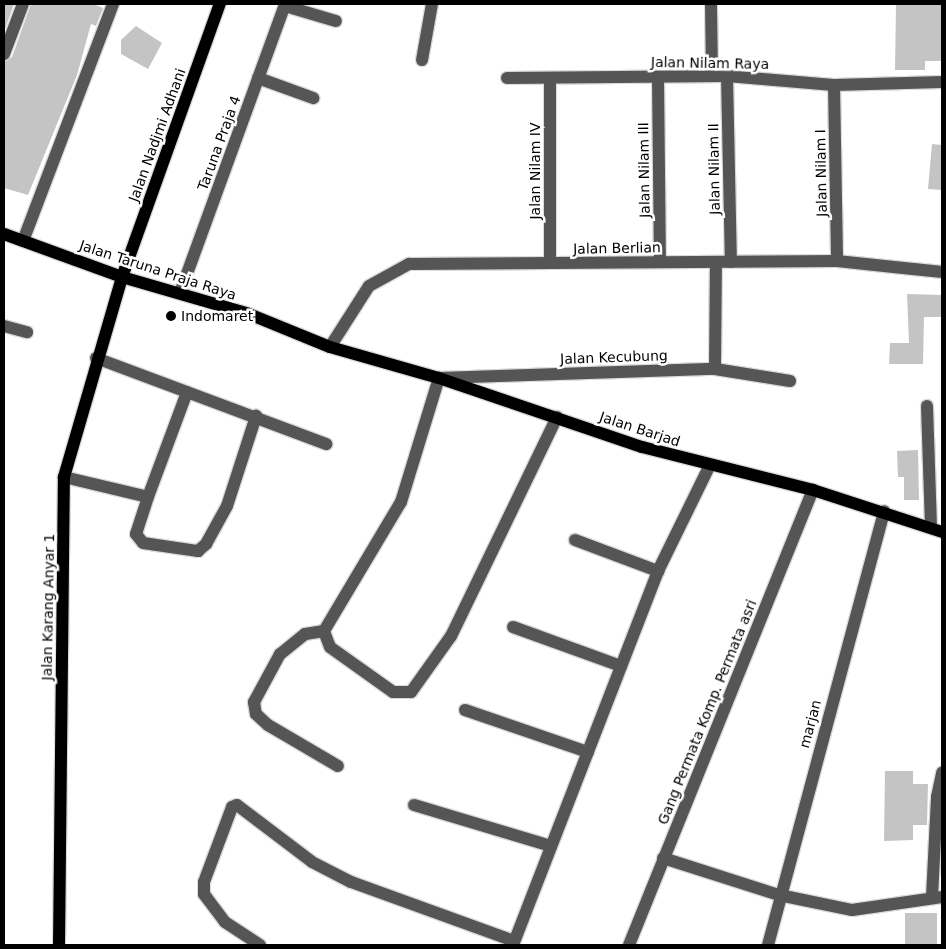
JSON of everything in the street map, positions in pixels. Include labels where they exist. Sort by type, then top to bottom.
[{"type":"main road","name":"Jalan Nadjmi Adhani","points":[[122,277],[220,4]]},
{"type":"main road","name":"Jalan Taruna Praja Raya","points":[[4,234],[122,277],[249,314],[330,347]]},
{"type":"main road","name":"Jalan Karang Anyar 1","points":[[59,945],[64,477],[96,358],[122,277]]},
{"type":"main road","name":"Jalan Barjad","points":[[330,347],[439,378],[709,467],[813,490],[937,530]]},
{"type":"street","points":[[4,54],[23,4]]},
{"type":"street","points":[[23,241],[114,4]]},
{"type":"street","points":[[422,60],[432,4]]},
{"type":"street","points":[[711,4],[712,76]]},
{"type":"street","points":[[285,5],[336,21]]},
{"type":"street","name":"Taruna Praja 4","points":[[180,293],[285,5]]},
{"type":"street","name":"Jalan Nilam Raya","points":[[507,78],[727,76],[834,85],[942,82]]},
{"type":"street","name":"Jalan Nilam II","points":[[727,76],[731,262]]},
{"type":"street","name":"Jalan Nilam III","points":[[658,77],[660,262]]},
{"type":"street","points":[[258,78],[313,98]]},
{"type":"street","name":"Jalan Nilam IV","points":[[550,78],[550,263]]},
{"type":"street","name":"Jalan Nilam I","points":[[834,85],[837,261]]},
{"type":"street","name":"Jalan Berlian","points":[[330,347],[369,286],[409,264],[837,261],[942,272]]},
{"type":"street","points":[[715,369],[716,262]]},
{"type":"street","points":[[4,326],[27,332]]},
{"type":"street","points":[[96,358],[256,416],[326,444]]},
{"type":"street","name":"Jalan Kecubung","points":[[439,378],[715,369],[790,381]]},
{"type":"street","points":[[324,631],[401,502],[439,378]]},
{"type":"street","points":[[187,392],[136,534],[143,542],[198,552],[206,544],[227,506],[256,416]]},
{"type":"street","points":[[927,406],[937,530]]},
{"type":"street","points":[[324,631],[330,648],[393,692],[411,692],[451,636],[557,416]]},
{"type":"street","points":[[260,945],[226,922],[204,894],[204,882],[232,807],[237,805],[244,806],[312,862],[351,882],[514,943],[658,571],[709,467]]},
{"type":"street","points":[[64,477],[148,497]]},
{"type":"street","name":"Gang Permata Komp. Permata asri","points":[[629,945],[813,490]]},
{"type":"street","name":"marjan","points":[[768,945],[779,895],[884,512]]},
{"type":"street","points":[[575,540],[658,571]]},
{"type":"street","points":[[513,627],[621,666]]},
{"type":"street","points":[[324,631],[305,634],[280,654],[254,702],[256,714],[268,725],[338,766]]},
{"type":"street","points":[[465,710],[588,752]]},
{"type":"street","points":[[663,858],[779,895],[852,910],[937,897],[937,797],[942,773]]},
{"type":"street","points":[[414,805],[551,846]]},
{"type":"building","points":[[4,4],[14,4],[4,32]]},
{"type":"building","points":[[31,4],[93,4],[103,8],[96,26],[91,24],[77,75],[28,195],[4,188],[4,62],[12,57]]},
{"type":"building","points":[[896,4],[942,4],[942,61],[925,61],[925,70],[895,70]]},
{"type":"building","points":[[136,26],[162,43],[148,69],[121,54],[121,40]]},
{"type":"building","points":[[932,144],[942,145],[942,190],[928,189]]},
{"type":"building","points":[[907,294],[942,295],[942,317],[924,317],[923,364],[889,364],[890,343],[909,343]]},
{"type":"building","points":[[918,450],[919,500],[904,500],[904,477],[898,477],[897,451]]},
{"type":"building","points":[[885,771],[913,771],[913,784],[928,784],[927,825],[913,825],[913,840],[884,841]]},
{"type":"building","points":[[905,913],[937,913],[937,945],[905,945]]},
{"type":"place","name":"Indomaret","points":[[171,316]]}]
